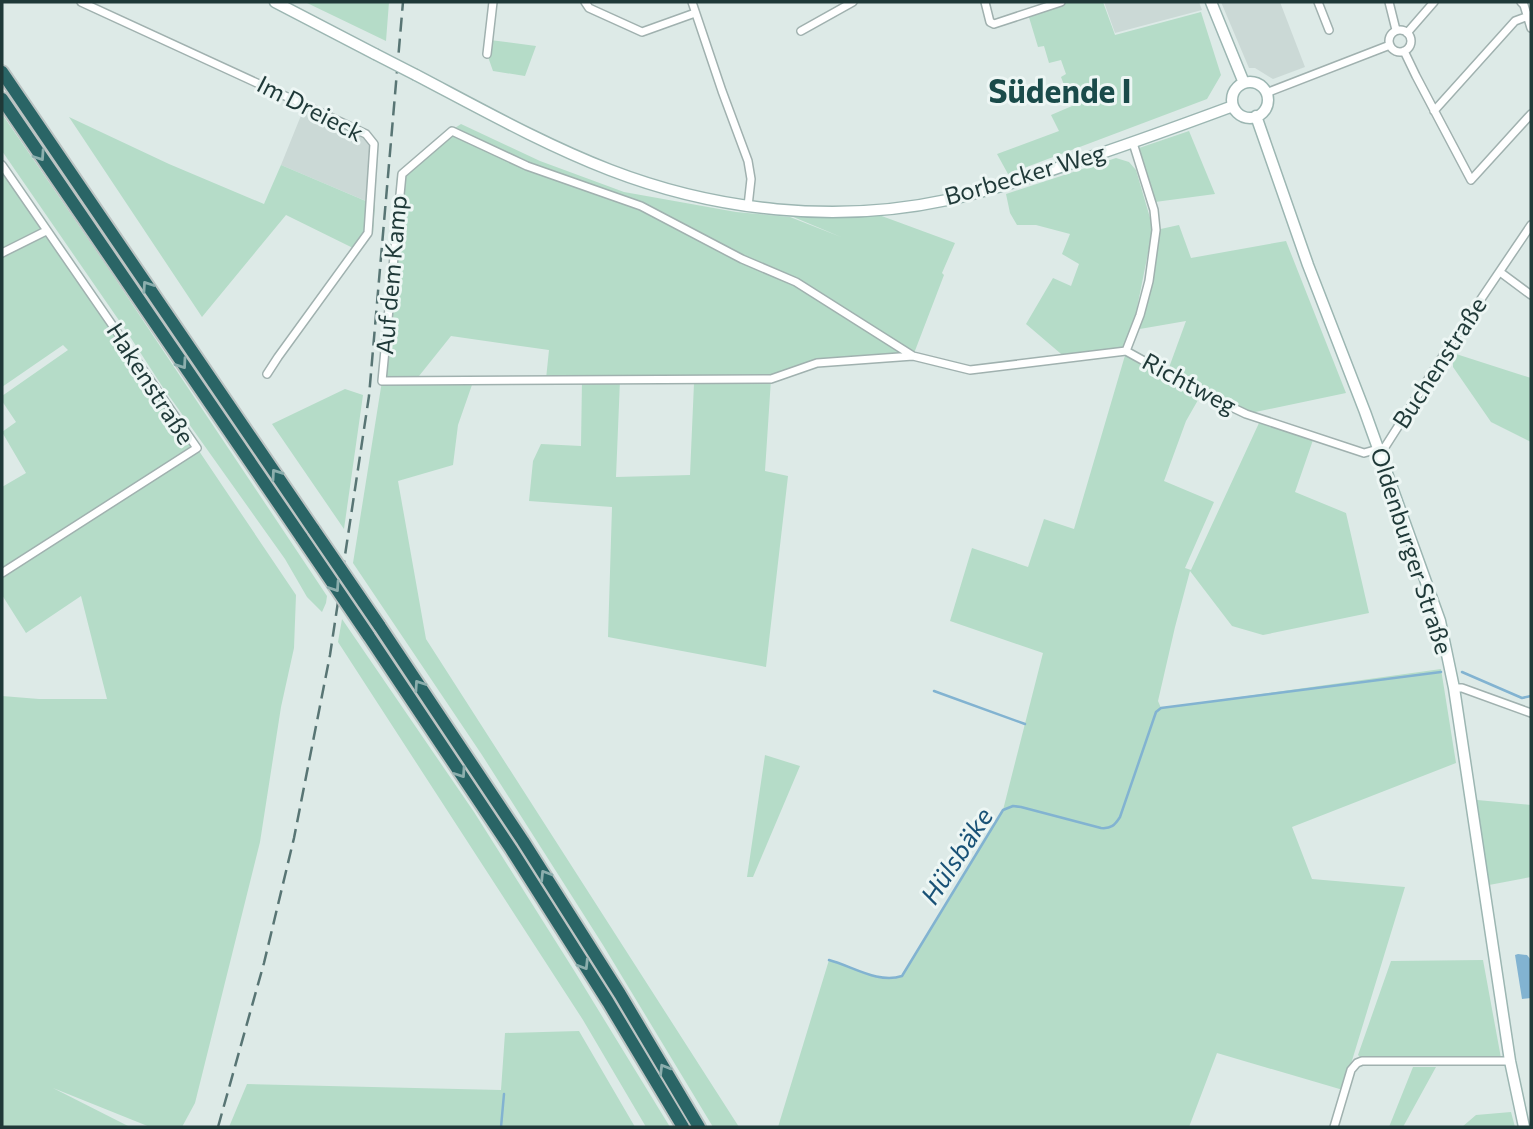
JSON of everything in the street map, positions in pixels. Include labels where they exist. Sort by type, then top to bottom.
[{"type":"highway","points":[[2,72],[523,841],[620,994],[699,1127]]},
{"type":"highway","points":[[2,99],[511,849],[683,1127]]},
{"type":"street","name":"Im Dreieck","points":[[82,2],[366,134],[374,144],[368,233],[267,374]]},
{"type":"street","name":"Borbecker Weg","points":[[275,2],[568,152],[645,182],[710,200],[748,206],[799,211],[841,211],[945,201],[996,188],[1133,143],[1233,106]]},
{"type":"street","points":[[487,54],[493,2]]},
{"type":"street","points":[[584,2],[589,8],[642,32],[695,13]]},
{"type":"street","points":[[692,2],[748,161],[751,179],[748,206]]},
{"type":"street","points":[[801,31],[853,2]]},
{"type":"street","points":[[985,2],[990,22],[994,24],[1061,2]]},
{"type":"street","points":[[1212,2],[1244,83]]},
{"type":"street","points":[[1318,2],[1329,30]]},
{"type":"street","points":[[1389,2],[1396,30]]},
{"type":"street","points":[[1407,33],[1434,2]]},
{"type":"street","points":[[1521,2],[1530,16],[1531,28]]},
{"type":"street","points":[[1434,111],[1515,21],[1530,16]]},
{"type":"street","points":[[1396,30],[1402,30],[1411,39],[1404,51],[1396,51],[1390,46],[1390,37],[1396,30]]},
{"type":"street","points":[[1266,93],[1390,46]]},
{"type":"street","points":[[1404,51],[1471,180],[1531,114]]},
{"type":"street","points":[[1244,83],[1255,83],[1266,93],[1266,107],[1256,116],[1241,115],[1233,106],[1233,95],[1244,83]]},
{"type":"street","name":"Oldenburger Straße","points":[[1256,116],[1308,265],[1440,621],[1454,688],[1510,1061],[1524,1127]]},
{"type":"street","name":"Auf dem Kamp","points":[[452,131],[527,166],[641,206],[741,259],[796,282],[913,356],[817,363],[771,379],[382,382],[402,174],[452,131]]},
{"type":"street","points":[[1126,351],[1149,281],[1157,230],[1154,210],[1133,143]]},
{"type":"street","name":"Hakenstraße","points":[[2,166],[197,448],[2,573]]},
{"type":"street","name":"Buchenstraße","points":[[1378,450],[1385,447],[1531,225]]},
{"type":"street","points":[[2,253],[46,231]]},
{"type":"street","name":"Buchenstraße","points":[[1500,272],[1531,295]]},
{"type":"street","name":"Richtweg","points":[[913,356],[970,370],[1126,351],[1246,414],[1364,453],[1378,450]]},
{"type":"street","points":[[1454,688],[1462,688],[1531,713]]},
{"type":"street","points":[[1334,1127],[1351,1070],[1362,1061],[1510,1061]]},
{"type":"shaded area","points":[[1104,2],[1199,2],[1202,10],[1115,33]]},
{"type":"shaded area","points":[[1221,2],[1280,2],[1305,67],[1273,79],[1255,68],[1249,68]]},
{"type":"shaded area","points":[[304,108],[378,146],[373,204],[281,165]]},
{"type":"green space","points":[[305,2],[389,2],[386,41]]},
{"type":"green space","points":[[1068,2],[1103,2],[1115,35],[1201,12],[1221,75],[1207,99],[1008,174],[997,154],[1059,131],[1051,115],[1072,106],[1061,77],[1066,74],[1061,60],[1049,63],[1044,46],[1038,47],[1028,14]]},
{"type":"green space","points":[[490,40],[536,46],[525,76],[493,71],[487,54]]},
{"type":"green space","points":[[2,114],[327,596],[322,612],[307,597],[285,559],[162,386],[2,151]]},
{"type":"green space","points":[[69,117],[169,164],[264,204],[281,165],[375,205],[373,234],[368,233],[355,249],[286,215],[202,317]]},
{"type":"green space","points":[[461,124],[540,161],[624,192],[736,212],[790,217],[841,237],[791,216],[879,215],[955,243],[913,356],[817,363],[771,379],[765,471],[788,476],[766,667],[608,637],[612,507],[529,501],[533,461],[541,444],[581,446],[582,380],[620,380],[616,477],[690,475],[694,383],[757,379],[546,379],[549,350],[451,336],[415,381],[473,382],[458,425],[453,465],[398,481],[426,639],[739,1127],[713,1127],[603,945],[482,755],[353,563],[382,381],[397,177]]},
{"type":"green space","points":[[1189,131],[1215,194],[1155,202],[1139,148]]},
{"type":"green space","points":[[1116,158],[1129,162],[1136,170],[1153,228],[1136,313],[1140,315],[1156,230],[1179,225],[1191,258],[1286,241],[1346,393],[1246,414],[1202,393],[1186,421],[1164,481],[1214,502],[1185,568],[1191,570],[1259,423],[1313,440],[1295,492],[1346,513],[1369,613],[1263,635],[1232,626],[1190,571],[1158,701],[1161,708],[1441,669],[1456,763],[1292,827],[1312,879],[1405,887],[1343,1090],[1217,1053],[1189,1127],[778,1127],[829,960],[880,978],[893,979],[904,974],[1003,810],[1043,653],[950,621],[972,548],[1028,567],[1044,519],[1074,529],[1126,352],[1067,359],[1026,324],[1053,278],[1071,286],[1079,264],[1062,254],[1070,234],[1036,225],[1017,225],[1010,213],[1006,194]],"holes":[[[1186,321],[1167,373],[1126,351],[1134,330]]]},
{"type":"green space","points":[[2,168],[296,595],[294,648],[281,707],[260,842],[195,1103],[182,1127],[150,1127],[53,1088],[130,1127],[2,1127],[2,696],[107,699],[81,596],[26,633],[2,595],[2,487],[26,473],[2,432],[16,422],[2,401],[2,396],[68,350],[63,345],[2,387]]},
{"type":"green space","points":[[1453,353],[1531,378],[1531,442],[1491,422],[1453,367]]},
{"type":"green space","points":[[345,389],[363,395],[344,529],[272,424]]},
{"type":"green space","points":[[342,619],[474,812],[670,1127],[646,1127],[583,1020],[338,642]]},
{"type":"green space","points":[[765,755],[800,766],[753,877],[747,877]]},
{"type":"green space","points":[[1477,800],[1531,805],[1531,877],[1489,885]]},
{"type":"green space","points":[[1483,960],[1501,1058],[1362,1059],[1358,1055],[1391,961]]},
{"type":"green space","points":[[579,1031],[635,1127],[229,1127],[247,1084],[501,1090],[505,1033]]},
{"type":"green space","points":[[1413,1067],[1436,1067],[1403,1127],[1389,1127]]},
{"type":"green space","points":[[1511,1112],[1515,1127],[1462,1127],[1476,1115]]},
{"type":"water","points":[[1515,955],[1527,955],[1531,960],[1531,998],[1522,999]]},
{"type":"waterway","name":"Hülsbäke","points":[[829,960],[874,976],[902,976],[1003,810],[1013,806],[1021,807],[1101,828],[1112,826],[1120,817],[1156,712],[1161,708],[1441,672]]},
{"type":"waterway","name":"Hülsbäke","points":[[1462,672],[1522,698],[1531,696]]},
{"type":"waterway","points":[[934,691],[1025,724]]},
{"type":"waterway","points":[[501,1127],[504,1094]]},
{"type":"railway","points":[[218,1127],[264,963],[294,838],[330,655],[369,396],[403,2]]},
{"type":"district","name":"Südende I","points":[[1060,92]]}]
